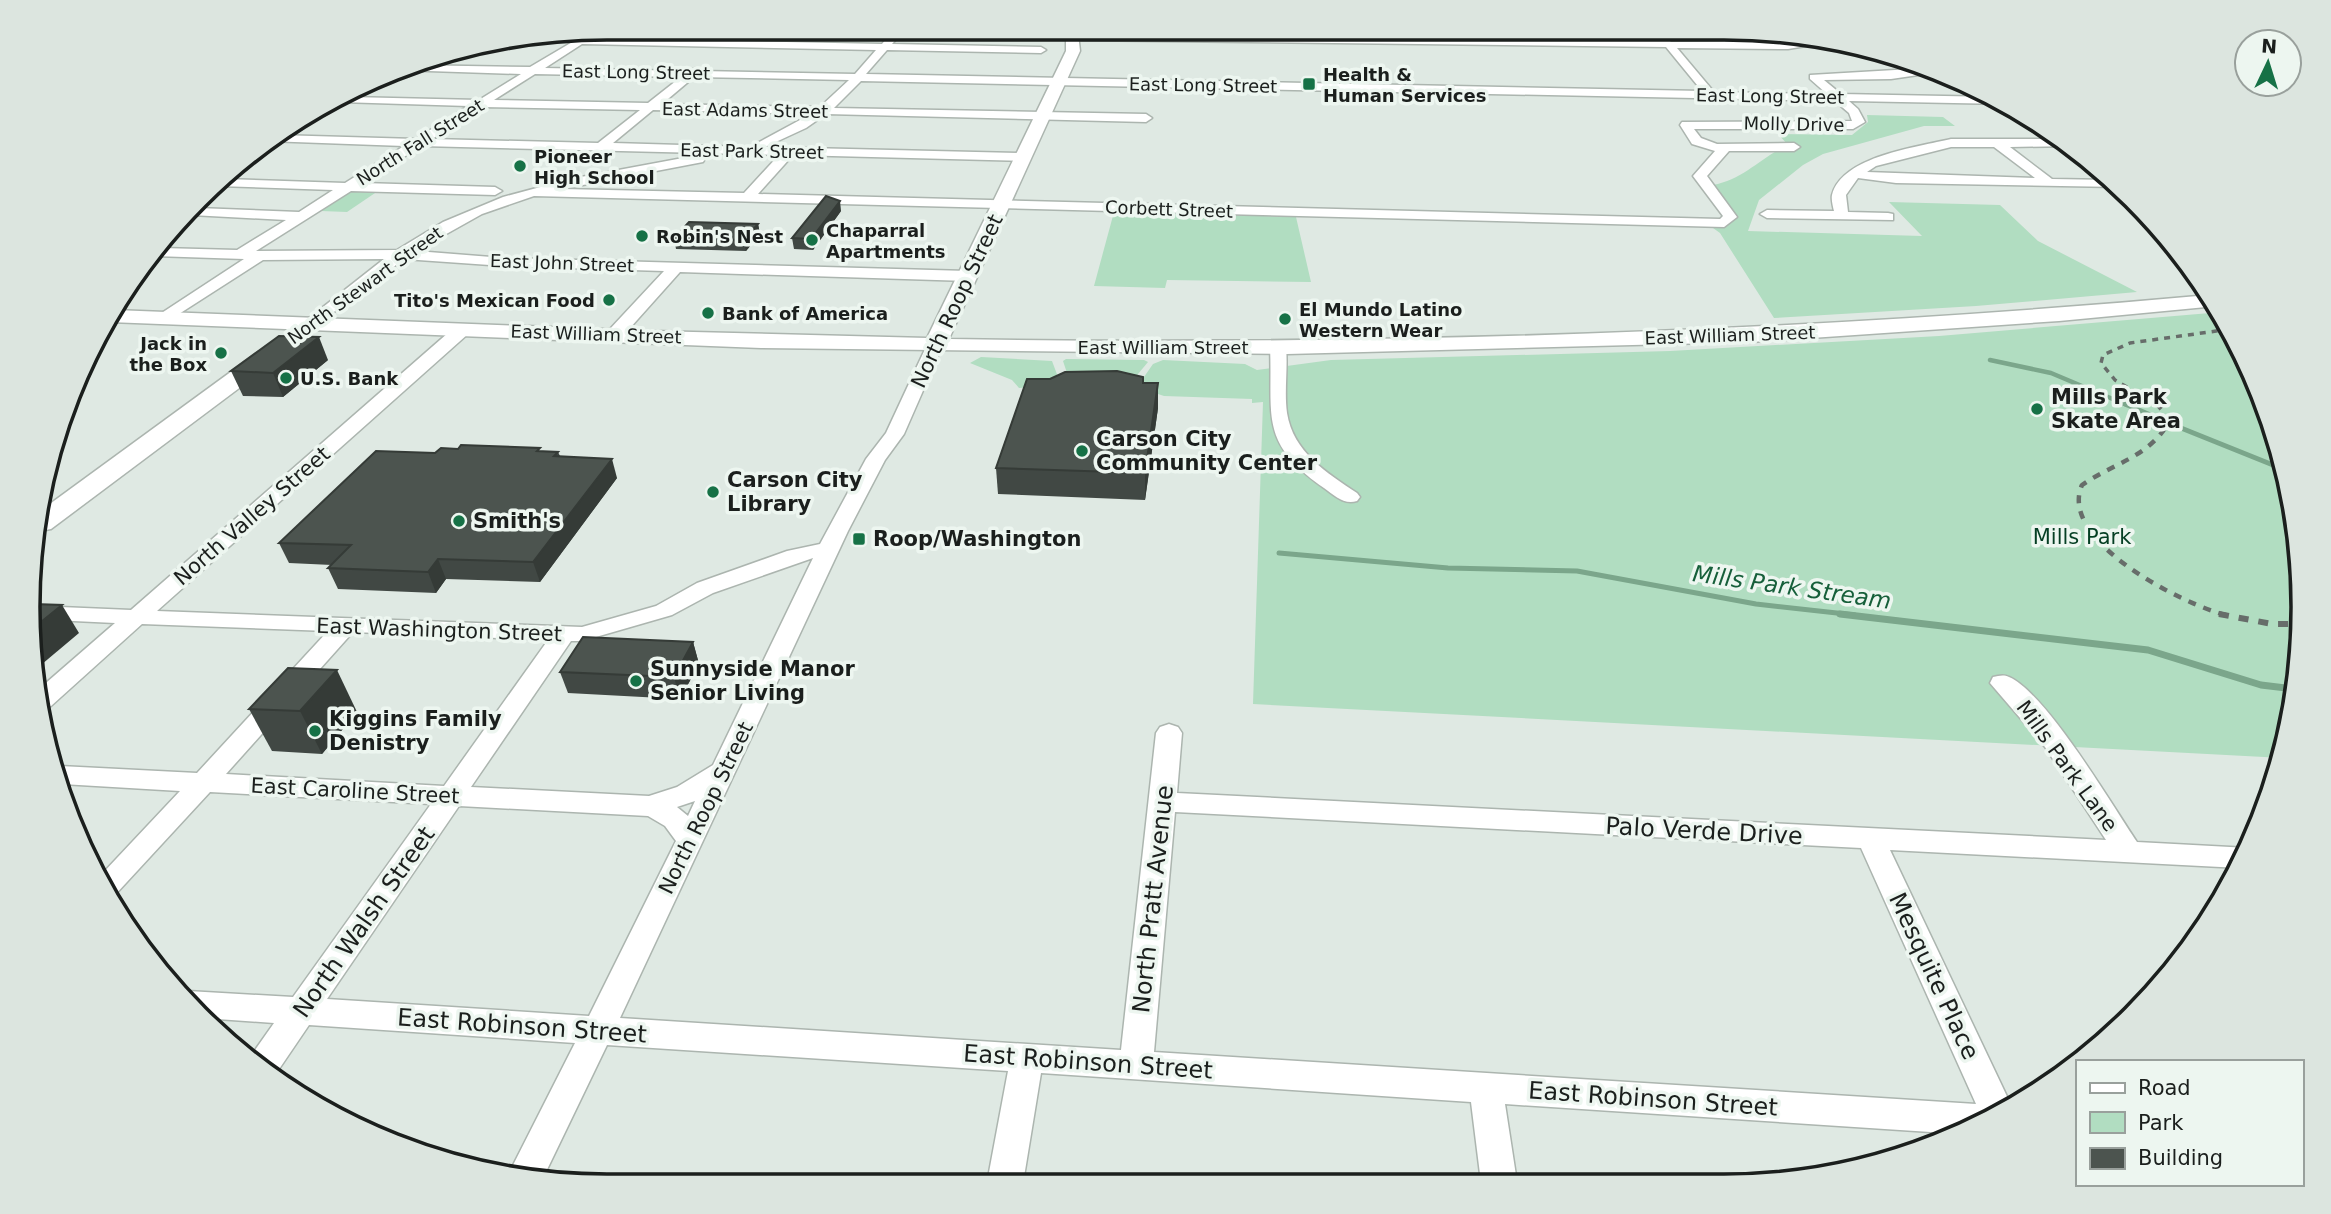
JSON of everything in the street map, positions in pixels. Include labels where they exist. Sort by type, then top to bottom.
[{"type":"main road","name":"North Roop Street","points":[[935,345],[1073,51],[1073,40]]},
{"type":"main road","name":"East William Street","points":[[121,316],[935,345],[1278,347],[1772,334],[2002,320],[2201,302]]},
{"type":"main road","name":"North Stewart Street","points":[[47,518],[310,324]]},
{"type":"street","points":[[601,147],[735,40]]},
{"type":"street","name":"North Stewart Street","points":[[310,324],[403,254],[468,215],[532,192],[740,150],[793,132],[825,111],[890,40]]},
{"type":"street","points":[[1328,40],[1797,45]]},
{"type":"street","points":[[1666,40],[1710,95]]},
{"type":"street","points":[[579,41],[1041,50]]},
{"type":"street","name":"North Fall Street","points":[[241,254],[579,41]]},
{"type":"street","name":"East Long Street","points":[[431,68],[1978,100]]},
{"type":"street","name":"Molly Drive","points":[[1724,223],[1730,217],[1700,176],[1723,152],[1719,147],[1696,141],[1686,125],[1848,125],[1859,122],[1854,111],[1814,77],[1915,73]]},
{"type":"street","name":"East Adams Street","points":[[354,100],[1146,118]]},
{"type":"street","name":"East Park Street","points":[[289,138],[1023,158]]},
{"type":"street","points":[[1840,216],[1839,195],[1856,174],[1871,163],[1938,145],[1996,142],[2050,143]]},
{"type":"street","points":[[1996,142],[2049,183]]},
{"type":"street","points":[[1719,147],[1794,147]]},
{"type":"street","points":[[748,197],[789,152]]},
{"type":"street","points":[[1856,174],[1896,179],[2101,184]]},
{"type":"street","points":[[601,177],[592,185],[593,188],[614,193]]},
{"type":"street","points":[[231,183],[495,191]]},
{"type":"street","name":"Corbett Street","points":[[532,192],[1724,223]]},
{"type":"street","points":[[200,212],[303,216]]},
{"type":"street","points":[[1767,214],[1888,217]]},
{"type":"street","name":"East John Street","points":[[165,252],[403,254],[505,262],[968,276]]},
{"type":"street","points":[[162,318],[261,255]]},
{"type":"street","points":[[615,334],[676,267]]},
{"type":"street","name":"North Valley Street","points":[[47,695],[462,330]]},
{"type":"street","name":"North Roop Street","points":[[529,1168],[830,548],[876,459],[895,435],[935,345]]},
{"type":"street","points":[[1278,347],[1281,371],[1278,412],[1285,438],[1312,470],[1350,497]]},
{"type":"street","name":"East Washington Street","points":[[40,612],[582,634],[696,596],[705,588],[795,556],[830,548]]},
{"type":"street","points":[[112,883],[346,626]]},
{"type":"street","name":"North Walsh Street","points":[[267,1060],[563,635]]},
{"type":"street","name":"Mills Park Lane","points":[[2002,683],[2020,698],[2050,737],[2129,852]]},
{"type":"street","name":"North Pratt Avenue","points":[[1136,1066],[1169,733]]},
{"type":"street","name":"East Caroline Street","points":[[650,806],[687,794],[724,770]]},
{"type":"street","name":"East Caroline Street","points":[[66,775],[650,806],[662,810],[677,821],[690,841]]},
{"type":"street","name":"Palo Verde Drive","points":[[1163,802],[2232,857]]},
{"type":"street","name":"Mesquite Place","points":[[1871,839],[1994,1105]]},
{"type":"street","name":"East Robinson Street","points":[[203,1005],[1967,1119]]},
{"type":"street","points":[[1007,1174],[1027,1058]]},
{"type":"street","points":[[1486,1089],[1498,1174]]},
{"type":"green space","points":[[1867,115],[1943,117],[1955,126],[1924,126],[1823,154],[1803,165],[1759,200],[1748,231],[1922,236],[1889,202],[2000,205],[2038,241],[2137,292],[1976,306],[1774,318],[1720,233],[1713,228],[1727,226],[1735,219],[1713,185],[1743,174],[1788,145],[1778,134],[1852,135],[1868,122]]},
{"type":"green space","points":[[353,190],[378,191],[347,212],[321,211]]},
{"type":"green space","points":[[1114,212],[1296,217],[1311,282],[1167,280],[1165,288],[1094,286]]},
{"type":"green space","name":"Mills Park","points":[[2208,313],[2232,356],[2261,425],[2280,496],[2286,533],[2290,570],[2290,644],[2280,718],[2270,757],[1253,704],[1263,402],[1252,403],[1252,399],[1164,396],[1137,387],[1153,364],[1163,360],[1245,364],[1257,370],[1331,360],[1670,351],[1939,336]]},
{"type":"green space","points":[[981,357],[1052,361],[1061,385],[1019,388],[1012,380],[970,363]]},
{"type":"green space","points":[[1063,361],[1148,362],[1128,386],[1071,385]]},
{"type":"building","points":[[826,196],[840,201],[811,239],[792,238]]},
{"type":"building","points":[[689,222],[758,224],[744,240],[674,238]]},
{"type":"building","points":[[279,336],[319,337],[273,373],[231,371]]},
{"type":"building","name":"Carson City Community Center","points":[[1117,371],[1143,377],[1143,383],[1158,383],[1145,473],[996,468],[1027,379],[1050,379],[1065,372]]},
{"type":"building","name":"Smith's","points":[[461,445],[540,448],[537,451],[558,452],[554,456],[612,459],[533,562],[438,559],[428,572],[328,568],[351,545],[279,543],[376,451],[435,453],[441,448],[458,449]]},
{"type":"building","points":[[40,604],[62,605],[40,622]]},
{"type":"building","points":[[583,637],[693,642],[674,677],[560,672]]},
{"type":"building","points":[[288,668],[337,670],[300,711],[249,709]]},
{"type":"waterway","points":[[1990,360],[2051,373],[2127,405]]},
{"type":"waterway","points":[[2123,403],[2157,418]]},
{"type":"waterway","points":[[2181,428],[2272,465]]},
{"type":"waterway","name":"Mills Park Stream","points":[[1279,553],[1448,568],[1577,571],[1756,604],[1855,615]]},
{"type":"waterway","name":"Mills Park Stream","points":[[1840,614],[2148,650],[2261,685],[2285,688]]},
{"type":"railway","points":[[2157,405],[2115,380],[2101,363],[2103,355],[2130,343],[2219,331]]},
{"type":"railway","points":[[2157,405],[2170,419],[2163,432],[2131,458],[2082,485],[2079,506],[2088,528],[2129,567],[2182,598],[2226,615]]},
{"type":"railway","points":[[2219,614],[2272,624],[2291,624]]},
{"type":"place","name":"Health & Human Services","points":[[1309,84]]},
{"type":"place","name":"Pioneer High School","points":[[520,166]]},
{"type":"place","name":"Robin's Nest","points":[[642,236]]},
{"type":"place","name":"Chaparral Apartments","points":[[812,240]]},
{"type":"place","name":"Tito's Mexican Food","points":[[609,300]]},
{"type":"place","name":"Bank of America","points":[[708,313]]},
{"type":"place","name":"El Mundo Latino Western Wear","points":[[1285,319]]},
{"type":"place","name":"Jack in the Box","points":[[221,353]]},
{"type":"place","name":"U.S. Bank","points":[[286,378]]},
{"type":"place","name":"Mills Park Skate Area","points":[[2037,409]]},
{"type":"place","name":"Carson City Community Center","points":[[1082,451]]},
{"type":"place","name":"Carson City Library","points":[[713,492]]},
{"type":"place","name":"Smith's","points":[[459,521]]},
{"type":"place","name":"Roop/Washington","points":[[859,539]]},
{"type":"place","name":"Sunnyside Manor Senior Living","points":[[636,681]]},
{"type":"place","name":"Kiggins Family Denistry","points":[[315,731]]}]
